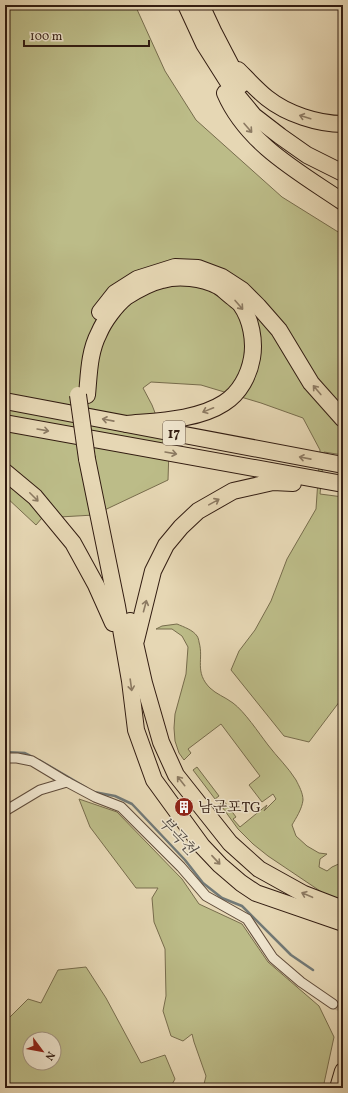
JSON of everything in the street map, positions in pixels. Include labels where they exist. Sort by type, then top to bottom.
[{"type":"highway","points":[[186,5],[243,88],[261,109],[294,134],[343,163]]},
{"type":"highway","points":[[201,5],[209,38],[228,98],[246,127],[288,165],[343,202]]},
{"type":"highway","points":[[209,38],[267,99],[288,112],[310,119],[333,124],[343,124]]},
{"type":"highway","points":[[209,38],[235,93],[254,116],[307,155],[343,173]]},
{"type":"highway","points":[[343,419],[311,383],[279,330],[258,306],[242,290],[222,277],[198,268],[176,267],[137,279],[115,292],[101,309],[91,330],[80,369],[82,395],[92,459],[129,645],[130,681],[136,730],[154,780],[202,846],[220,865],[241,883],[256,893],[343,923]]},
{"type":"highway","points":[[82,395],[91,352],[99,333],[110,315],[125,298],[145,286],[162,280],[197,278],[218,286],[241,305],[250,324],[254,348],[251,366],[240,390],[225,403],[208,411],[192,416],[127,424]]},
{"type":"highway","name":"17","points":[[5,401],[343,465]]},
{"type":"highway","name":"17","points":[[5,423],[343,484]]},
{"type":"highway","points":[[5,472],[35,497],[73,543],[129,645],[144,683],[161,742],[176,775],[230,843],[259,869],[304,894],[343,909]]},
{"type":"highway","points":[[129,645],[153,571],[166,545],[181,527],[198,511],[233,492],[273,482],[343,484]]},
{"type":"highway","points":[[338,1088],[343,1072]]},
{"type":"street","points":[[5,758],[17,758],[32,761],[95,797],[121,807],[181,867],[206,896],[247,919],[273,958],[301,982],[333,1004]]},
{"type":"street","points":[[5,811],[40,790],[67,782]]},
{"type":"green space","points":[[5,5],[135,5],[165,71],[196,120],[282,197],[343,235],[343,455],[324,452],[320,494],[343,497],[343,697],[309,742],[284,736],[231,670],[239,651],[255,630],[271,601],[287,559],[316,509],[320,450],[303,418],[261,403],[201,385],[151,382],[143,388],[152,405],[169,449],[168,480],[94,515],[42,518],[36,525],[5,496]]},
{"type":"green space","points":[[177,624],[191,630],[198,637],[201,671],[205,682],[212,690],[233,703],[242,712],[296,780],[302,792],[303,800],[300,810],[292,825],[296,836],[307,846],[319,853],[327,854],[320,859],[319,867],[327,871],[343,862],[343,902],[323,893],[268,856],[238,829],[220,804],[224,801],[236,817],[233,819],[240,827],[267,805],[264,811],[276,799],[273,794],[262,802],[249,785],[260,776],[221,724],[188,749],[191,753],[184,760],[179,753],[175,741],[175,714],[186,674],[188,647],[182,636],[172,629],[156,629],[162,626]]},
{"type":"green space","points":[[197,767],[219,796],[215,799],[193,770]]},
{"type":"green space","points":[[79,799],[117,812],[182,879],[199,904],[242,924],[268,962],[319,1006],[334,1037],[323,1088],[203,1088],[206,1076],[192,1034],[183,1041],[171,1036],[163,1011],[166,996],[165,949],[154,922],[152,898],[158,888],[136,888],[90,827]]},
{"type":"green space","points":[[86,967],[106,998],[141,1063],[165,1055],[175,1079],[170,1088],[5,1088],[5,1022],[28,999],[41,1003],[58,970]]},
{"type":"waterway","name":"부곡천","points":[[5,752],[25,753],[33,757]]},
{"type":"waterway","name":"부곡천","points":[[39,760],[87,788]]},
{"type":"waterway","name":"부곡천","points":[[94,792],[115,796],[132,804],[185,860],[203,883],[222,898],[242,906],[291,955],[313,970]]},
{"type":"tunnel","points":[[333,1004],[343,1008]]},
{"type":"place","name":"남군포TG","points":[[184,807]]}]
